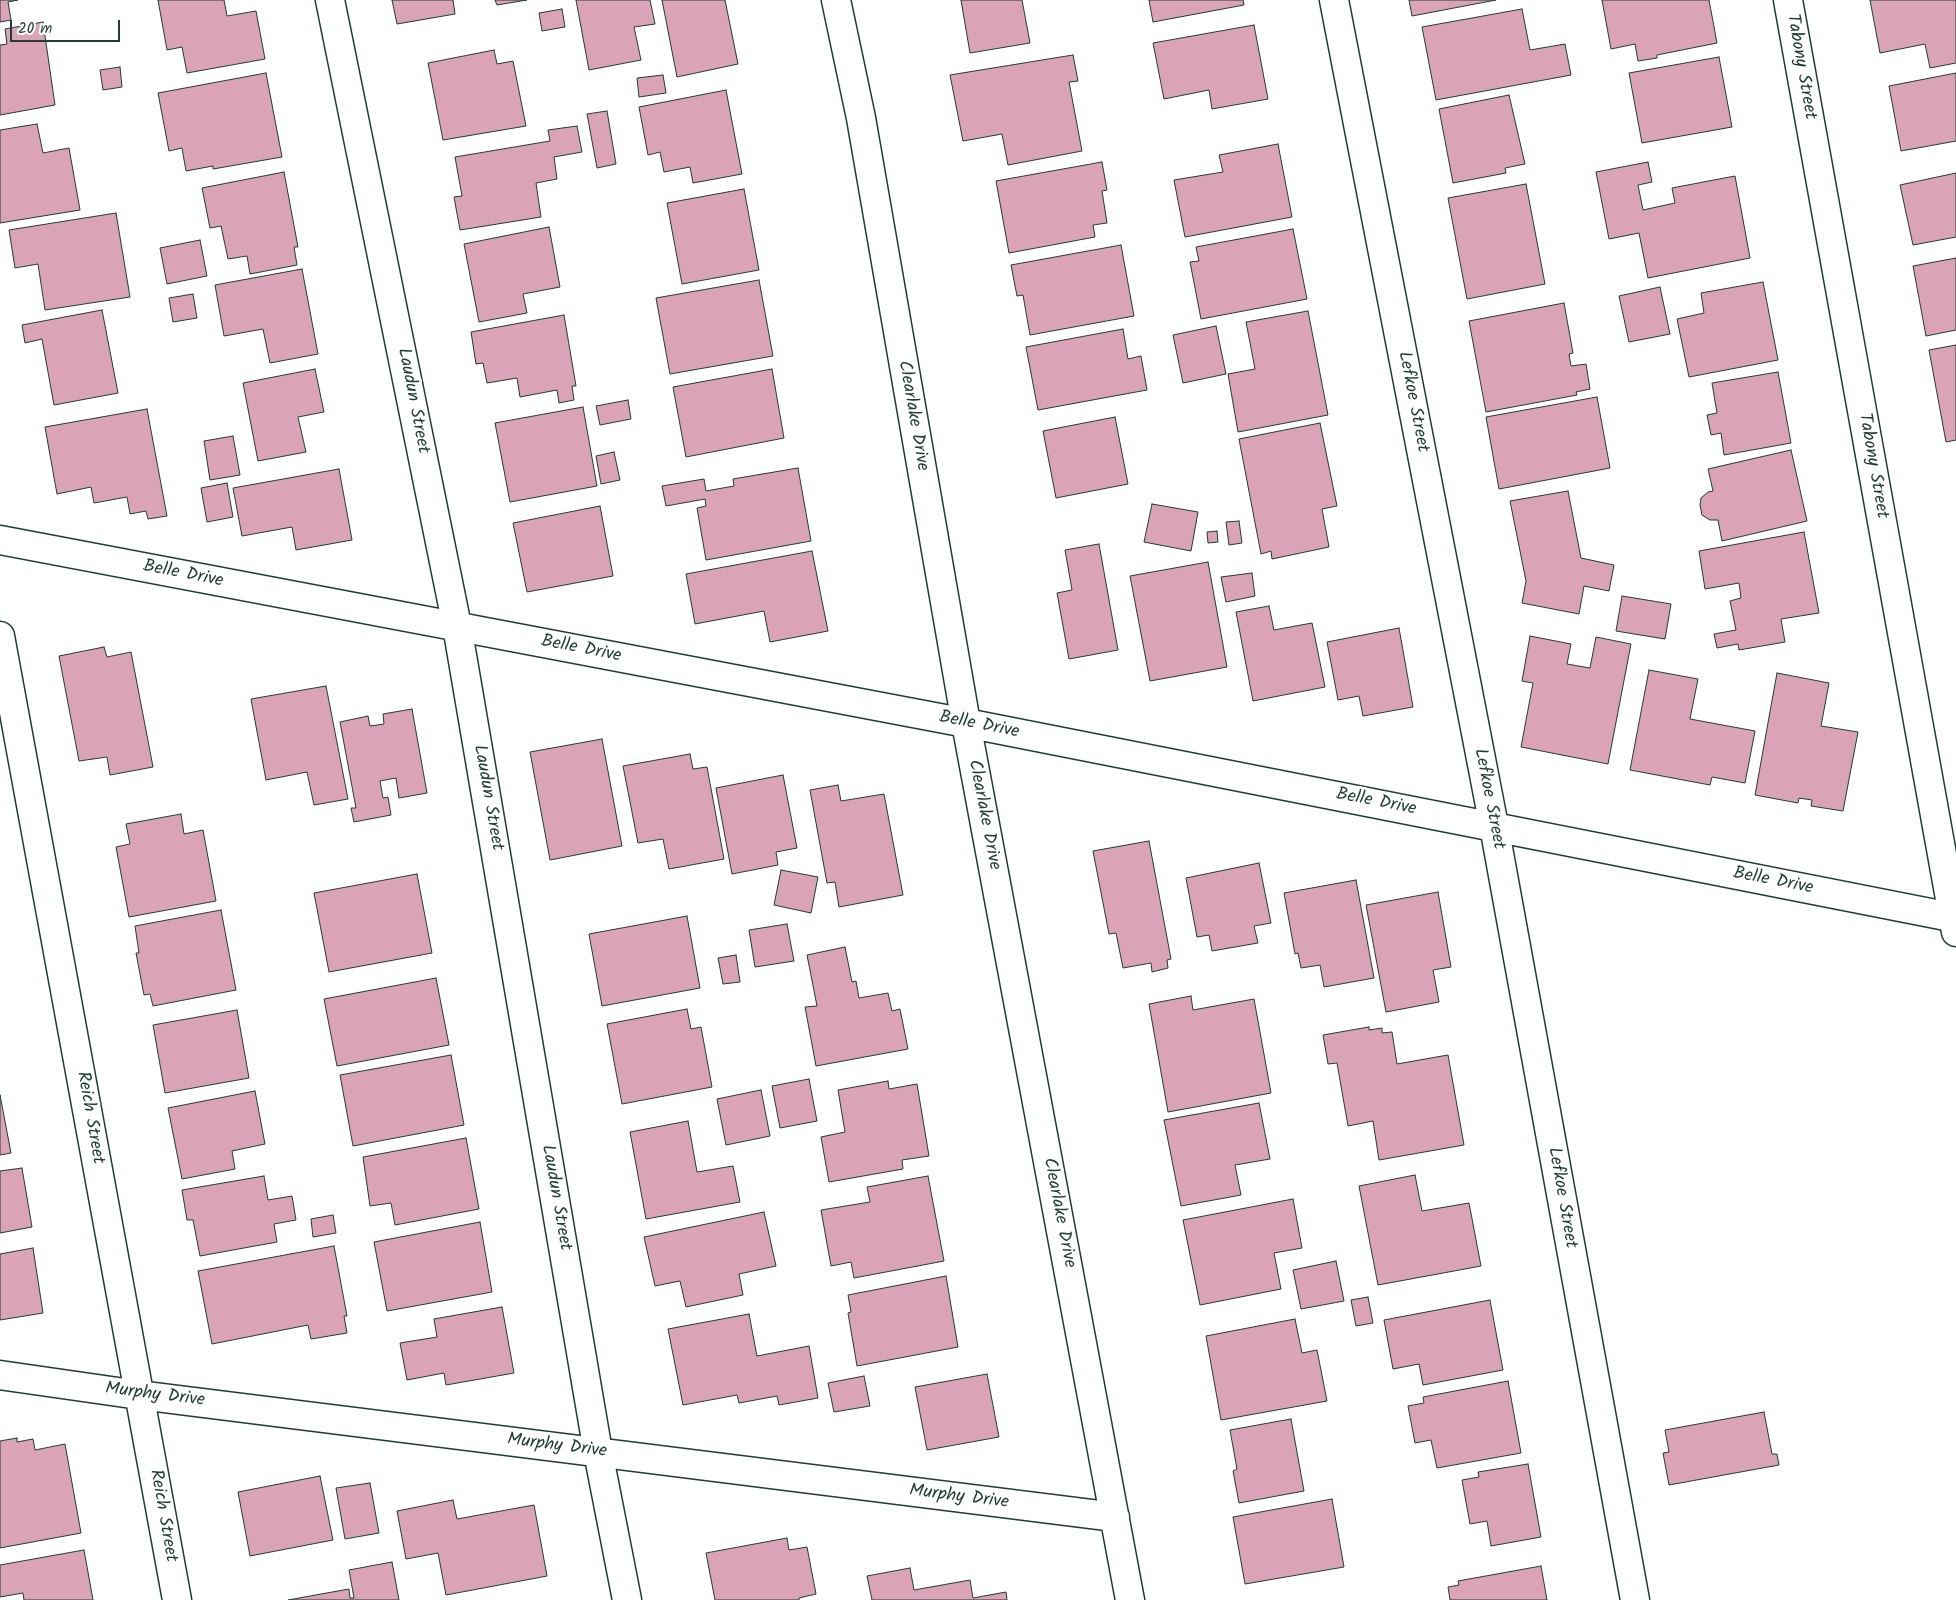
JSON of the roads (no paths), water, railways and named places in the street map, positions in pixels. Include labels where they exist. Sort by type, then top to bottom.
[{"type":"street","name":"Laudun Street","points":[[330,0],[457,626],[598,1452],[627,1600]]},
{"type":"street","name":"Clearlake Drive","points":[[836,0],[861,118],[966,723],[1130,1600]]},
{"type":"street","name":"Lefkoe Street","points":[[1334,0],[1494,826],[1635,1600]]},
{"type":"street","name":"Tabony Street","points":[[1788,0],[1955,922]]},
{"type":"street","name":"Belle Drive","points":[[0,540],[966,723],[1494,826],[1955,922]]},
{"type":"street","name":"Reich Street","points":[[0,636],[177,1600]]},
{"type":"street","name":"Murphy Drive","points":[[0,1375],[139,1395],[1115,1517]]}]
